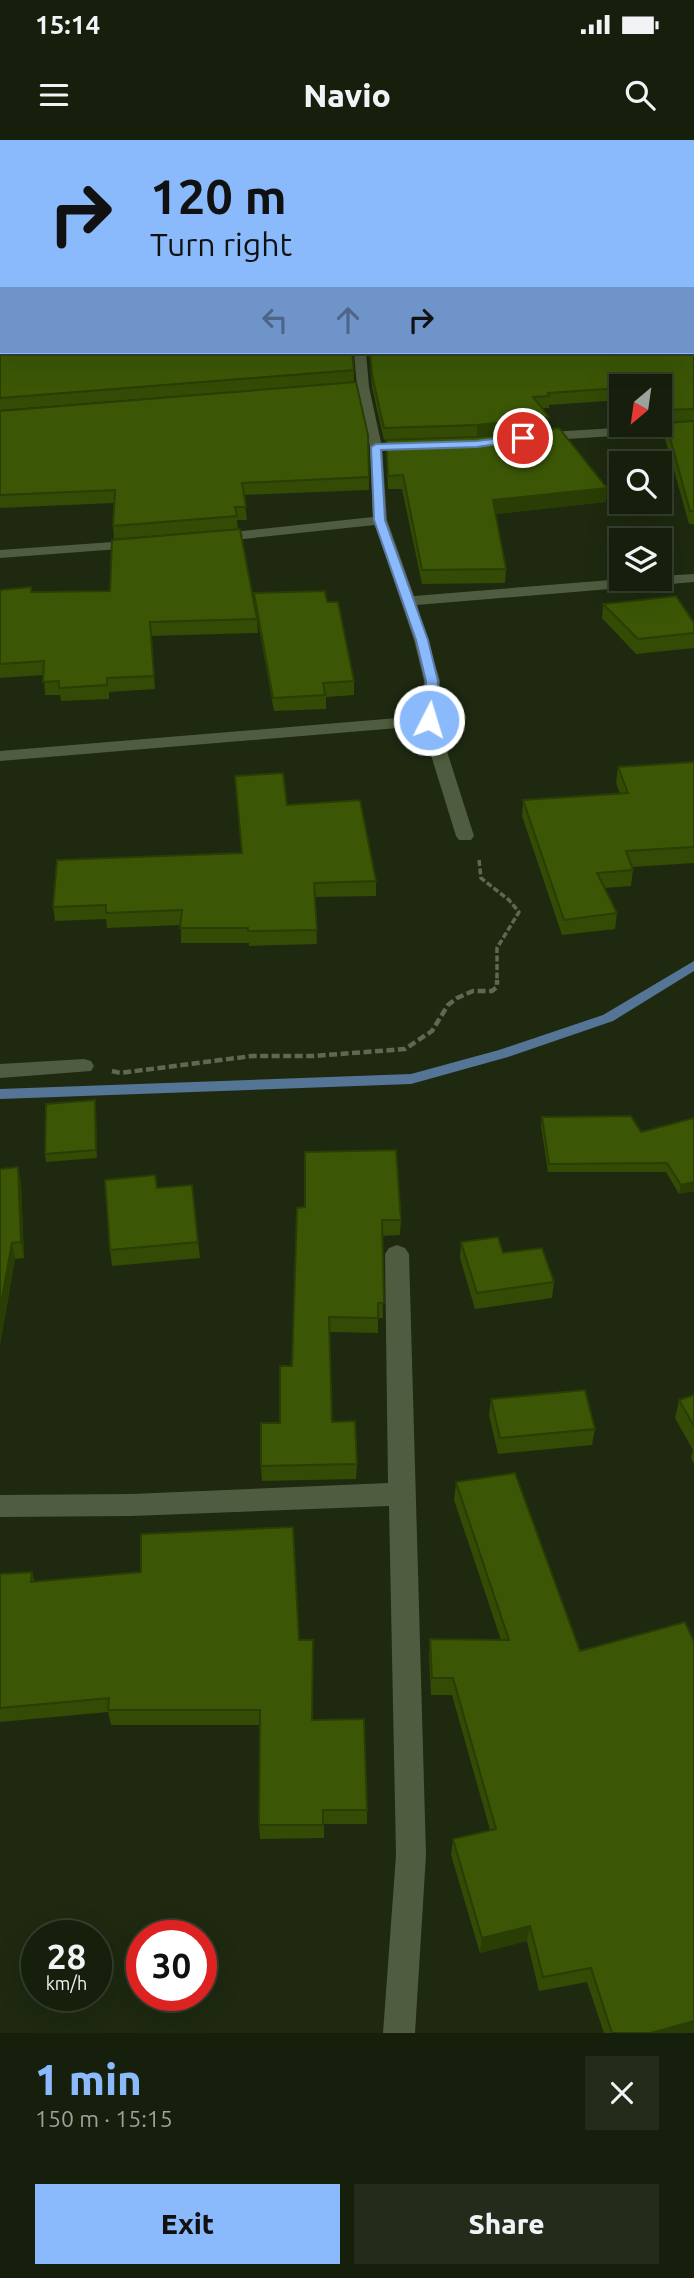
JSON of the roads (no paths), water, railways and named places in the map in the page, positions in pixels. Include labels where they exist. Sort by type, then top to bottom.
[{"type":"street","points":[[360,354],[356,387],[383,447],[380,520],[422,640],[432,681],[429,720],[465,836]]},
{"type":"street","points":[[516,439],[568,433],[694,427]]},
{"type":"street","points":[[198,540],[380,520]]},
{"type":"street","points":[[0,554],[158,543]]},
{"type":"street","points":[[407,601],[694,578]]},
{"type":"street","points":[[0,756],[239,740],[327,728],[429,720]]},
{"type":"street","points":[[0,1071],[84,1066]]},
{"type":"street","points":[[397,1254],[411,1855],[399,2033]]},
{"type":"street","points":[[0,1506],[131,1505],[401,1494]]},
{"type":"waterway","points":[[0,1094],[411,1079],[503,1054],[608,1018],[694,965]]}]
